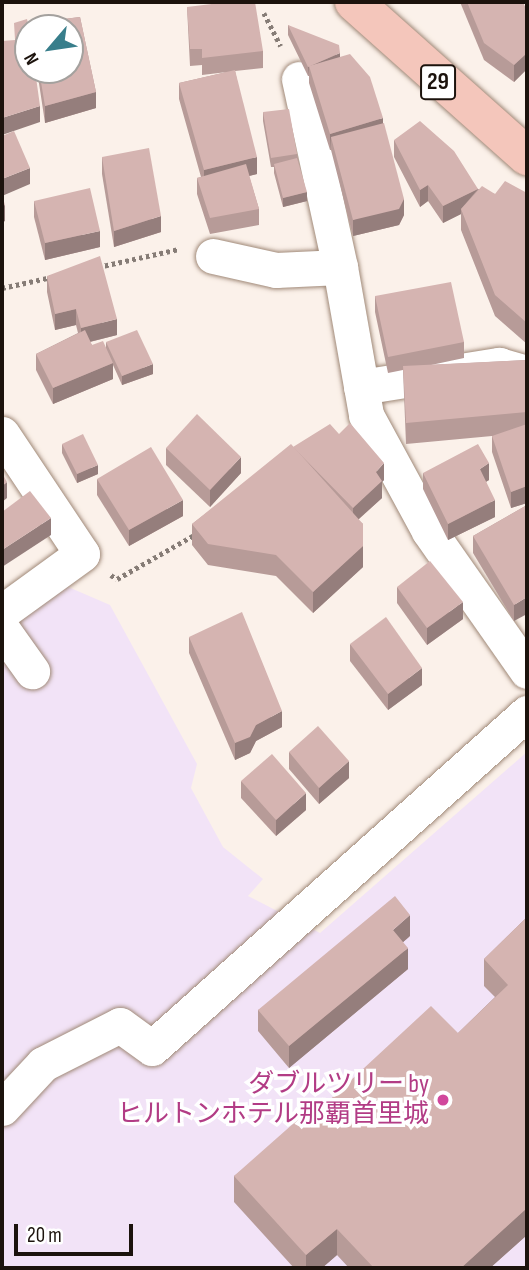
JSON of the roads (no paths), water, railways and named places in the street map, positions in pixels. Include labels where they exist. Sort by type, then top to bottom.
[{"type":"main road","name":"29","points":[[354,2],[527,156]]},
{"type":"street","points":[[299,79],[340,267],[366,415],[429,531],[527,671]]},
{"type":"street","points":[[213,256],[276,271],[340,267]]},
{"type":"street","points":[[361,387],[499,365],[527,373]]},
{"type":"street","points":[[2,434],[82,554],[2,612]]},
{"type":"street","points":[[2,628],[32,671]]},
{"type":"street","points":[[2,1108],[43,1064],[120,1025],[152,1048],[527,713]]},
{"type":"place","name":"ダブルツリー by ヒルトンホテル那覇首里城","points":[[443,1100]]}]
